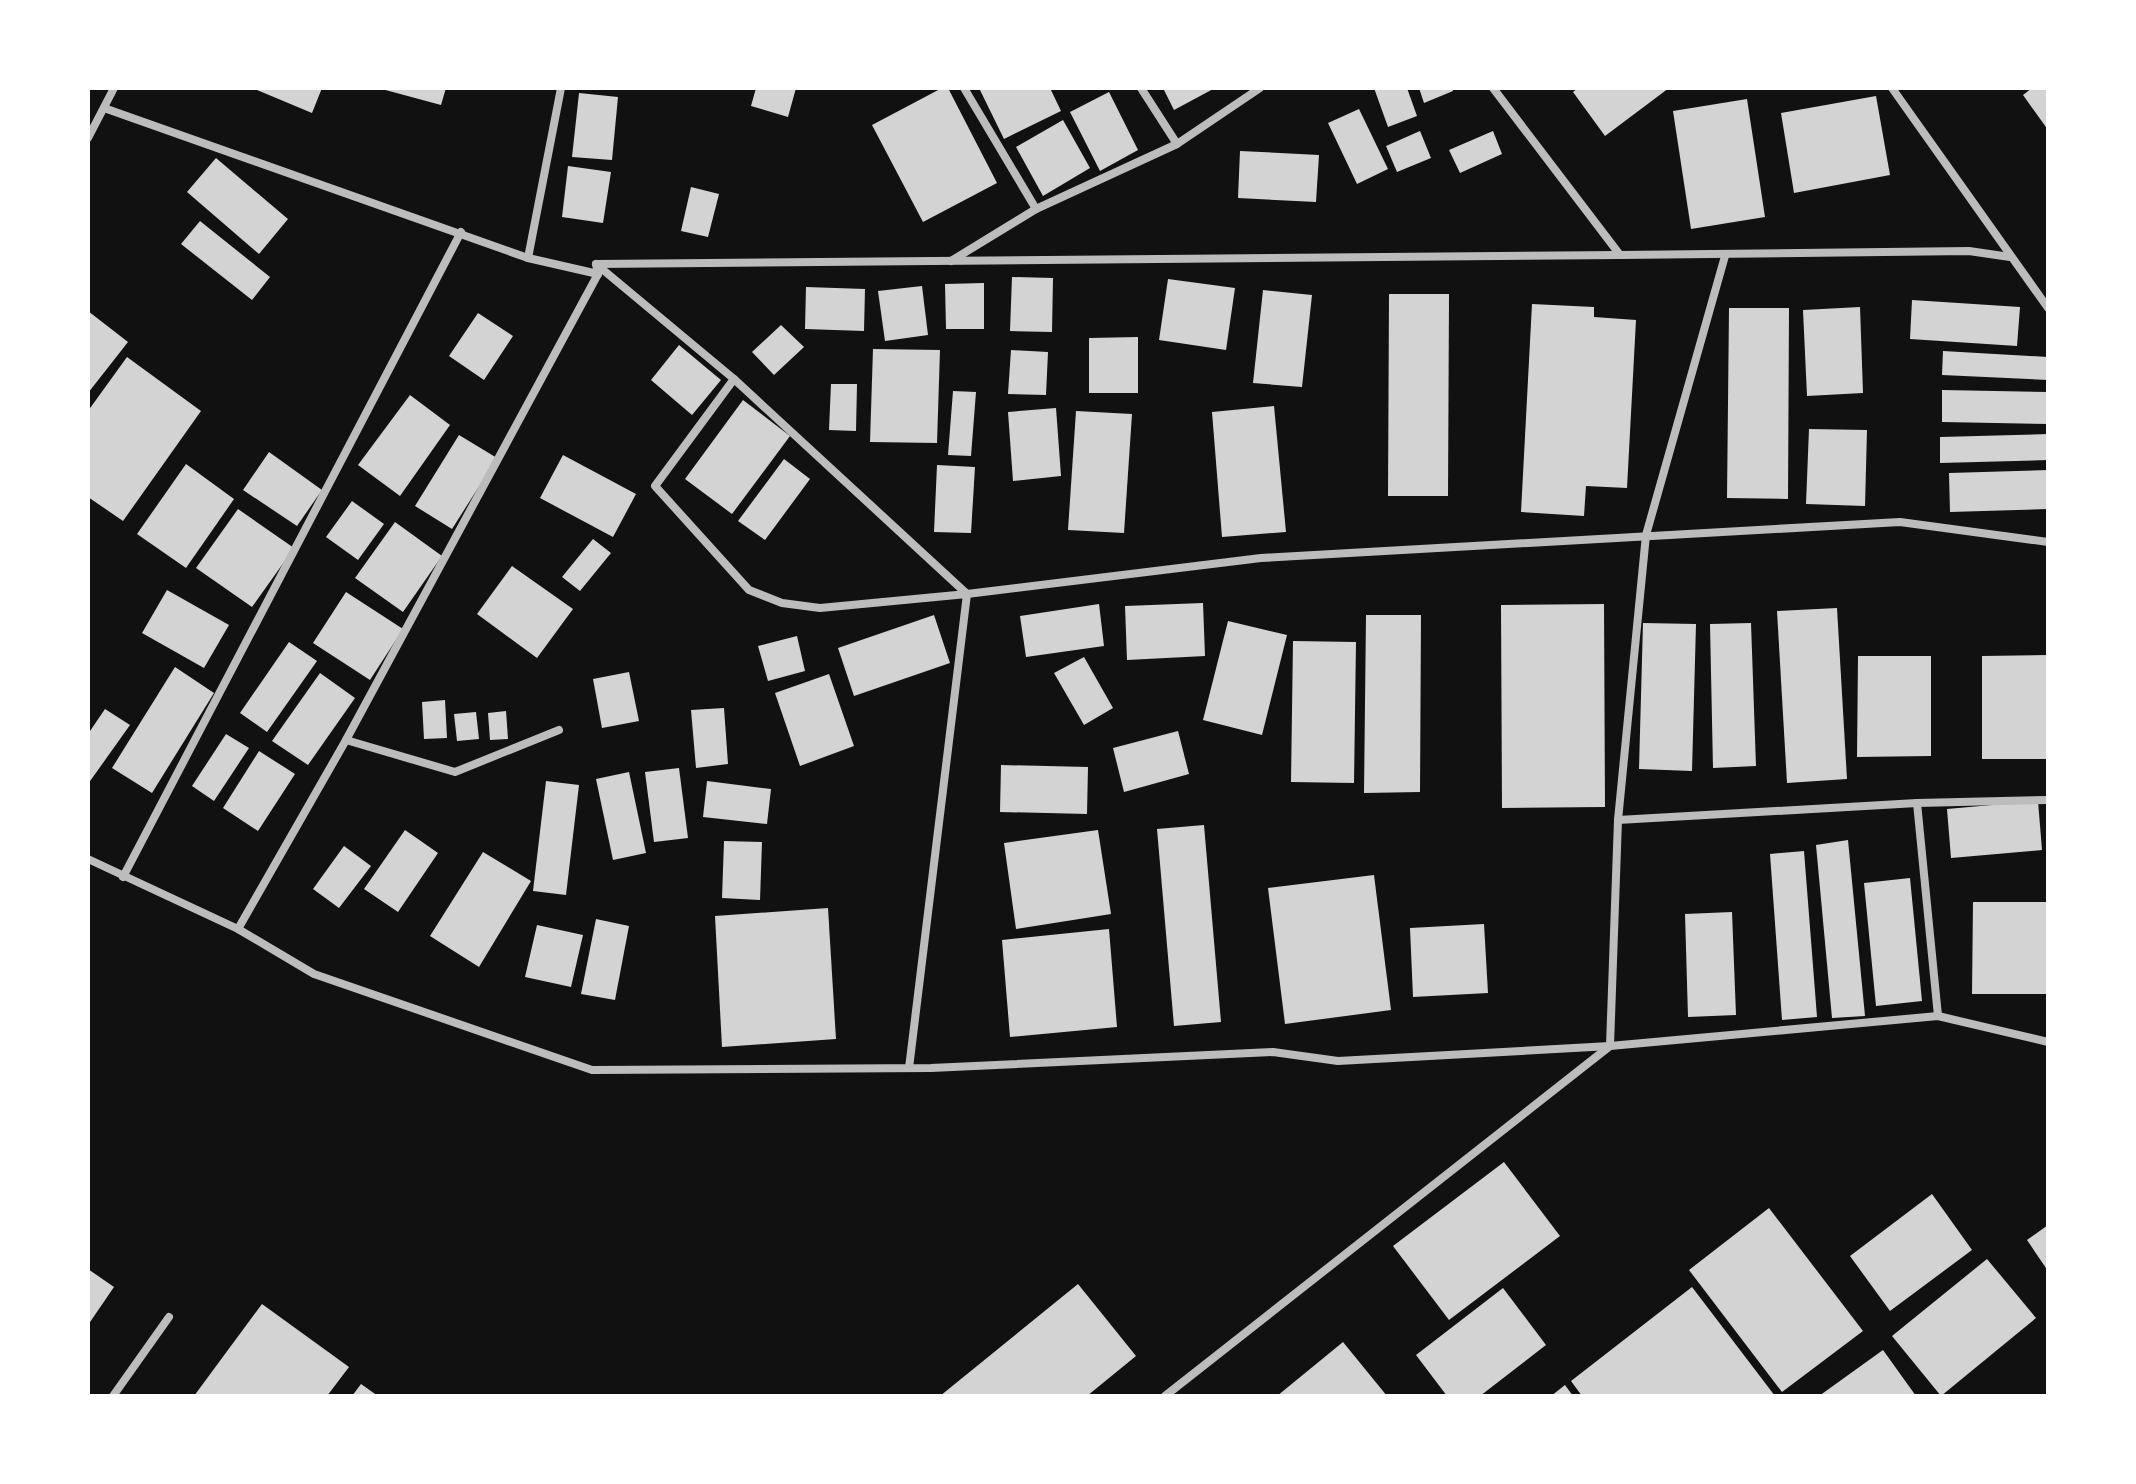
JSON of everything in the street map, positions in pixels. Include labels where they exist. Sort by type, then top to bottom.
[{"type":"street","points":[[88,138],[114,88]]},
{"type":"street","points":[[528,258],[561,88]]},
{"type":"street","points":[[964,88],[1036,209]]},
{"type":"street","points":[[1141,88],[1177,144]]},
{"type":"street","points":[[951,261],[1036,209],[1177,144],[1260,88]]},
{"type":"street","points":[[1493,88],[1620,255]]},
{"type":"street","points":[[1892,88],[2048,308]]},
{"type":"street","points":[[104,108],[528,258],[598,274]]},
{"type":"street","points":[[123,877],[461,232]]},
{"type":"street","points":[[596,264],[1725,256],[1969,251],[2010,257]]},
{"type":"street","points":[[1165,1396],[1610,1046],[1618,820],[1646,535],[1725,256]]},
{"type":"street","points":[[238,929],[346,740],[598,274],[596,264]]},
{"type":"street","points":[[596,264],[734,379],[967,594]]},
{"type":"street","points":[[734,379],[655,486],[749,590],[782,603],[820,608],[967,594],[1261,558],[1646,535],[1900,522],[2048,542]]},
{"type":"street","points":[[909,1068],[967,594]]},
{"type":"street","points":[[346,740],[455,772],[559,730]]},
{"type":"street","points":[[1618,820],[1917,803],[2048,800]]},
{"type":"street","points":[[1917,803],[1938,1016]]},
{"type":"street","points":[[88,859],[238,929],[314,974],[592,1070],[909,1068],[1273,1052],[1338,1061],[1610,1046],[1938,1016],[2048,1042]]},
{"type":"street","points":[[113,1396],[169,1317]]},
{"type":"building","points":[[252,88],[322,88],[312,113]]},
{"type":"building","points":[[378,88],[446,88],[441,105]]},
{"type":"building","points":[[756,88],[796,88],[788,117],[751,106]]},
{"type":"building","points":[[942,88],[948,88],[997,183],[923,222],[872,125]]},
{"type":"building","points":[[979,88],[1050,88],[1061,111],[1004,139]]},
{"type":"building","points":[[1163,88],[1215,88],[1174,110]]},
{"type":"building","points":[[1374,88],[1407,88],[1417,116],[1388,127]]},
{"type":"building","points":[[1419,88],[1452,88],[1453,91],[1424,103]]},
{"type":"building","points":[[1578,88],[1669,88],[1605,136],[1573,92]]},
{"type":"building","points":[[2032,88],[2048,88],[2048,130],[2023,95]]},
{"type":"building","points":[[1109,92],[1138,150],[1100,171],[1070,112]]},
{"type":"building","points":[[579,93],[618,97],[612,160],[572,157]]},
{"type":"building","points":[[1876,96],[1890,175],[1794,193],[1781,113]]},
{"type":"building","points":[[1747,99],[1765,217],[1691,229],[1673,111]]},
{"type":"building","points":[[1359,109],[1388,169],[1357,184],[1328,123]]},
{"type":"building","points":[[1063,120],[1090,168],[1043,196],[1016,147]]},
{"type":"building","points":[[1420,131],[1431,158],[1397,172],[1386,146]]},
{"type":"building","points":[[1493,131],[1502,154],[1460,173],[1449,150]]},
{"type":"building","points":[[1240,151],[1319,155],[1316,202],[1238,198]]},
{"type":"building","points":[[216,158],[288,219],[259,254],[187,192]]},
{"type":"building","points":[[568,166],[611,172],[603,223],[562,217]]},
{"type":"building","points":[[691,187],[719,194],[708,237],[681,231]]},
{"type":"building","points":[[200,221],[270,277],[252,300],[181,244]]},
{"type":"building","points":[[1012,277],[1053,278],[1052,332],[1010,331]]},
{"type":"building","points":[[1168,279],[1235,288],[1226,350],[1159,340]]},
{"type":"building","points":[[984,283],[984,329],[946,329],[945,284]]},
{"type":"building","points":[[922,286],[928,335],[885,341],[878,291]]},
{"type":"building","points":[[806,287],[865,289],[864,331],[805,329]]},
{"type":"building","points":[[1263,290],[1312,295],[1302,387],[1253,383]]},
{"type":"building","points":[[1389,294],[1449,294],[1448,496],[1388,496]]},
{"type":"building","points":[[1912,300],[2020,307],[2017,346],[1910,339]]},
{"type":"building","points":[[1532,304],[1594,307],[1594,317],[1636,320],[1627,488],[1586,486],[1584,516],[1521,512]]},
{"type":"building","points":[[1860,307],[1863,393],[1807,396],[1803,310]]},
{"type":"building","points":[[1729,308],[1789,308],[1788,499],[1727,498]]},
{"type":"building","points":[[88,311],[128,342],[88,393]]},
{"type":"building","points":[[478,313],[513,336],[484,380],[449,356]]},
{"type":"building","points":[[781,325],[804,347],[774,375],[752,352]]},
{"type":"building","points":[[1138,337],[1138,393],[1089,393],[1089,338]]},
{"type":"building","points":[[679,345],[721,380],[692,415],[651,380]]},
{"type":"building","points":[[873,349],[940,350],[937,443],[870,442]]},
{"type":"building","points":[[1011,350],[1048,352],[1046,395],[1008,394]]},
{"type":"building","points":[[1943,351],[2048,357],[2048,380],[1942,375]]},
{"type":"building","points":[[127,357],[201,411],[123,521],[88,497],[88,411]]},
{"type":"building","points":[[831,384],[857,384],[856,431],[829,430]]},
{"type":"building","points":[[1942,390],[2048,392],[2048,424],[1942,422]]},
{"type":"building","points":[[953,391],[976,392],[971,456],[948,455]]},
{"type":"building","points":[[410,395],[450,425],[400,496],[358,465]]},
{"type":"building","points":[[743,400],[790,436],[732,514],[685,479]]},
{"type":"building","points":[[1274,406],[1286,532],[1222,537],[1212,412]]},
{"type":"building","points":[[1056,408],[1061,476],[1013,481],[1008,412]]},
{"type":"building","points":[[1076,411],[1132,414],[1124,533],[1068,530]]},
{"type":"building","points":[[1809,429],[1867,430],[1865,506],[1806,504]]},
{"type":"building","points":[[2048,434],[2048,460],[1940,463],[1940,437]]},
{"type":"building","points":[[459,435],[497,458],[452,529],[415,506]]},
{"type":"building","points":[[269,452],[322,490],[297,526],[243,490]]},
{"type":"building","points":[[563,455],[636,494],[613,537],[540,498]]},
{"type":"building","points":[[784,459],[810,479],[765,540],[738,521]]},
{"type":"building","points":[[186,464],[234,499],[186,568],[137,534]]},
{"type":"building","points":[[937,465],[975,467],[971,533],[934,532]]},
{"type":"building","points":[[2048,470],[2048,509],[1950,512],[1949,473]]},
{"type":"building","points":[[352,501],[384,524],[358,560],[326,537]]},
{"type":"building","points":[[238,509],[294,548],[252,607],[196,568]]},
{"type":"building","points":[[395,522],[442,556],[403,612],[355,578]]},
{"type":"building","points":[[593,539],[611,553],[580,591],[562,577]]},
{"type":"building","points":[[512,566],[573,609],[537,658],[477,614]]},
{"type":"building","points":[[167,590],[229,625],[204,668],[142,633]]},
{"type":"building","points":[[346,592],[403,629],[370,680],[313,643]]},
{"type":"building","points":[[1203,603],[1205,656],[1127,660],[1125,606]]},
{"type":"building","points":[[1099,604],[1104,646],[1026,657],[1020,616]]},
{"type":"building","points":[[1604,604],[1605,807],[1502,808],[1501,605]]},
{"type":"building","points":[[1837,608],[1847,779],[1787,783],[1777,611]]},
{"type":"building","points":[[934,615],[950,663],[854,696],[838,648]]},
{"type":"building","points":[[1366,615],[1421,615],[1420,792],[1364,793]]},
{"type":"building","points":[[1228,621],[1287,635],[1262,735],[1203,720]]},
{"type":"building","points":[[1643,623],[1696,624],[1692,771],[1639,769]]},
{"type":"building","points":[[1751,623],[1756,766],[1713,768],[1710,624]]},
{"type":"building","points":[[797,636],[805,671],[768,681],[758,646]]},
{"type":"building","points":[[1293,641],[1356,642],[1354,783],[1291,782]]},
{"type":"building","points":[[289,642],[317,661],[267,732],[240,713]]},
{"type":"building","points":[[2048,655],[2048,759],[1982,759],[1982,656]]},
{"type":"building","points":[[1858,656],[1931,656],[1931,756],[1857,757]]},
{"type":"building","points":[[1084,657],[1113,708],[1084,725],[1054,673]]},
{"type":"building","points":[[175,667],[214,693],[152,793],[112,768]]},
{"type":"building","points":[[629,672],[639,721],[602,728],[593,679]]},
{"type":"building","points":[[320,673],[355,698],[308,765],[272,741]]},
{"type":"building","points":[[829,674],[854,746],[800,766],[775,693]]},
{"type":"building","points":[[445,700],[447,738],[424,739],[422,702]]},
{"type":"building","points":[[724,708],[728,764],[696,768],[691,710]]},
{"type":"building","points":[[105,709],[130,725],[88,784],[88,734]]},
{"type":"building","points":[[506,711],[508,739],[490,740],[488,713]]},
{"type":"building","points":[[476,712],[479,739],[457,741],[454,714]]},
{"type":"building","points":[[1178,731],[1189,774],[1124,792],[1113,748]]},
{"type":"building","points":[[226,734],[249,748],[214,801],[192,786]]},
{"type":"building","points":[[259,751],[295,774],[258,831],[223,808]]},
{"type":"building","points":[[1001,765],[1088,767],[1087,814],[1000,812]]},
{"type":"building","points":[[679,768],[688,838],[654,842],[645,772]]},
{"type":"building","points":[[629,772],[646,853],[613,860],[596,779]]},
{"type":"building","points":[[546,781],[579,785],[566,895],[533,891]]},
{"type":"building","points":[[707,781],[771,789],[767,824],[703,817]]},
{"type":"building","points":[[2038,801],[2042,850],[1951,858],[1947,809]]},
{"type":"building","points":[[1204,825],[1221,1022],[1174,1026],[1157,829]]},
{"type":"building","points":[[405,830],[438,853],[398,912],[364,889]]},
{"type":"building","points":[[1098,830],[1111,914],[1016,929],[1004,843]]},
{"type":"building","points":[[1848,840],[1865,1016],[1832,1018],[1816,845]]},
{"type":"building","points":[[724,841],[762,842],[760,900],[722,898]]},
{"type":"building","points":[[344,846],[371,866],[339,908],[313,889]]},
{"type":"building","points":[[1804,851],[1817,1017],[1782,1020],[1770,854]]},
{"type":"building","points":[[483,852],[531,881],[479,967],[430,936]]},
{"type":"building","points":[[1374,875],[1391,1010],[1285,1024],[1268,888]]},
{"type":"building","points":[[1910,878],[1922,1001],[1876,1006],[1864,883]]},
{"type":"building","points":[[1973,902],[2048,902],[2048,994],[1972,994]]},
{"type":"building","points":[[828,908],[836,1039],[722,1047],[715,916]]},
{"type":"building","points":[[1732,912],[1736,1015],[1688,1017],[1685,914]]},
{"type":"building","points":[[596,919],[629,926],[615,1000],[581,994]]},
{"type":"building","points":[[1484,924],[1488,993],[1413,997],[1410,928]]},
{"type":"building","points":[[537,925],[583,935],[571,987],[525,977]]},
{"type":"building","points":[[1109,929],[1117,1027],[1010,1037],[1002,940]]},
{"type":"building","points":[[1504,1162],[1560,1236],[1449,1320],[1393,1246]]},
{"type":"building","points":[[1932,1194],[1972,1250],[1890,1311],[1850,1256]]},
{"type":"building","points":[[1769,1208],[1863,1331],[1782,1392],[1689,1270]]},
{"type":"building","points":[[2048,1225],[2048,1271],[2027,1240]]},
{"type":"building","points":[[1987,1259],[2036,1318],[1941,1396],[1892,1336]]},
{"type":"building","points":[[88,1269],[114,1287],[88,1325]]},
{"type":"building","points":[[1078,1284],[1136,1356],[1087,1396],[940,1396]]},
{"type":"building","points":[[1692,1287],[1775,1396],[1582,1396],[1571,1381]]},
{"type":"building","points":[[1503,1288],[1546,1345],[1480,1396],[1447,1396],[1416,1355]]},
{"type":"building","points":[[262,1304],[349,1367],[327,1396],[194,1396]]},
{"type":"building","points":[[1343,1342],[1387,1396],[1277,1396]]},
{"type":"building","points":[[1883,1350],[1916,1396],[1819,1396]]},
{"type":"building","points":[[361,1384],[378,1396],[352,1396]]},
{"type":"building","points":[[1565,1385],[1573,1396],[1551,1396]]}]
